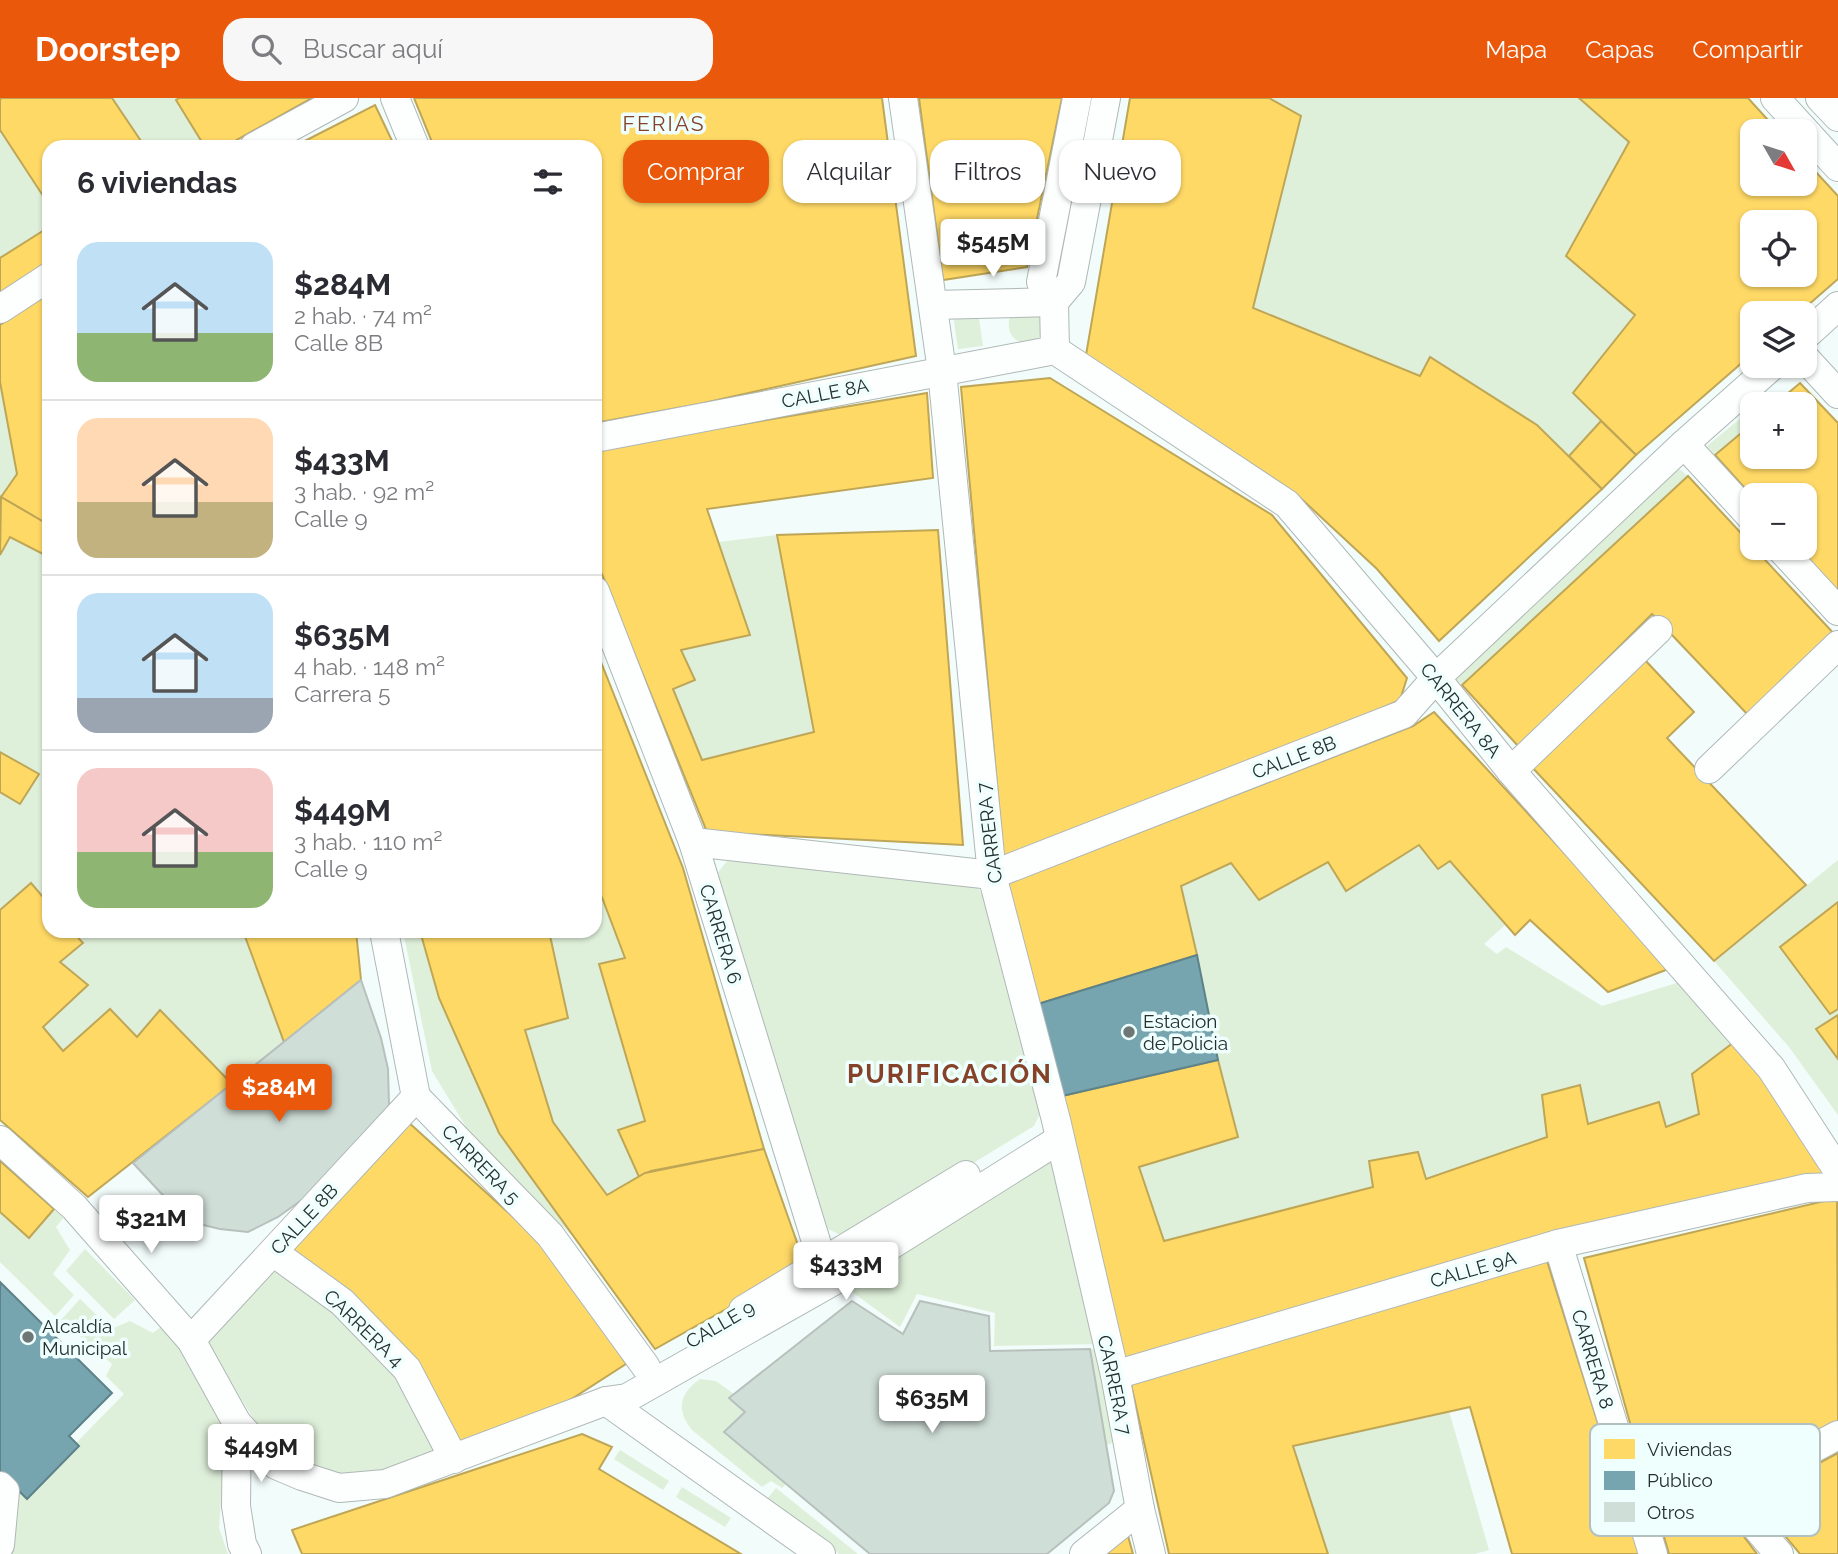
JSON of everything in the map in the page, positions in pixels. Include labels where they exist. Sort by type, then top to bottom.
[{"type":"street","points":[[267,140],[344,98]]},
{"type":"street","points":[[395,98],[412,140]]},
{"type":"street","name":"CARRERA 7","points":[[903,98],[943,371],[992,875],[1058,1130],[1115,1375],[1151,1554]]},
{"type":"street","points":[[1055,350],[1054,302],[1041,282],[1077,98]]},
{"type":"street","points":[[933,305],[1054,302],[1071,282],[1106,98]]},
{"type":"street","points":[[1775,98],[1838,167]]},
{"type":"street","points":[[1820,98],[1838,117]]},
{"type":"street","points":[[0,309],[42,282]]},
{"type":"street","points":[[1817,325],[1838,306]]},
{"type":"street","name":"CALLE 8A","points":[[602,437],[1055,350]]},
{"type":"street","name":"CARRERA 8A","points":[[1055,350],[1287,504],[1436,678],[1511,771],[1771,1068],[1838,1171]]},
{"type":"street","points":[[1817,371],[1838,394]]},
{"type":"street","name":"CALLE 8B","points":[[693,842],[992,875],[1404,714],[1436,678],[1684,444],[1758,378]]},
{"type":"street","points":[[1684,444],[1740,505]]},
{"type":"street","points":[[1791,560],[1838,611]]},
{"type":"street","name":"CARRERA 6","points":[[602,609],[693,842],[830,1272]]},
{"type":"street","points":[[1511,771],[1658,630]]},
{"type":"street","points":[[1709,769],[1838,645]]},
{"type":"street","points":[[385,938],[416,1097]]},
{"type":"street","name":"CALLE 8B","points":[[191,1340],[416,1097]]},
{"type":"street","name":"CARRERA 5","points":[[416,1097],[550,1234],[646,1367]]},
{"type":"street","name":"CALLE 9","points":[[237,1423],[276,1465],[339,1488],[385,1484],[606,1401],[627,1398],[1058,1130]]},
{"type":"street","points":[[0,1140],[75,1207],[191,1340],[237,1423],[236,1506],[242,1544],[247,1554]]},
{"type":"street","name":"CALLE 9A","points":[[1115,1375],[1558,1244],[1807,1188],[1838,1187]]},
{"type":"street","name":"CARRERA 8","points":[[1558,1244],[1614,1424]]},
{"type":"street","name":"CARRERA 4","points":[[273,1252],[342,1302],[407,1369],[454,1459]]},
{"type":"street","name":"CALLE 9","points":[[606,1401],[616,1383],[830,1272]]},
{"type":"street","points":[[606,1401],[821,1554]]},
{"type":"street","points":[[1820,1445],[1838,1435]]},
{"type":"street","points":[[0,1486],[5,1491],[0,1545]]},
{"type":"street","points":[[1084,1554],[1140,1509]]},
{"type":"street","name":"CARRERA 8","points":[[1648,1536],[1653,1554]]},
{"type":"street","points":[[1764,1536],[1779,1554]]},
{"type":"green space","points":[[112,98],[179,98],[176,100],[201,140],[140,140]]},
{"type":"green space","points":[[1269,98],[1580,98],[1629,142],[1566,256],[1635,315],[1573,393],[1601,421],[1569,456],[1537,425],[1430,357],[1420,376],[1253,308]]},
{"type":"green space","points":[[0,130],[42,194],[42,231],[0,258]]},
{"type":"green space","points":[[978,312],[983,346],[958,349],[953,315]]},
{"type":"green space","points":[[1041,314],[1041,336],[1025,344],[1013,337],[1009,330],[1010,316]]},
{"type":"green space","points":[[0,382],[17,474],[0,497]]},
{"type":"green space","points":[[1740,419],[1740,434],[1715,455],[1707,446]]},
{"type":"green space","points":[[1679,469],[1688,476],[1462,685],[1454,677]]},
{"type":"green space","points":[[777,535],[814,732],[702,760],[673,689],[695,680],[681,650],[718,542]]},
{"type":"green space","points":[[10,537],[42,553],[42,896],[31,883],[0,910],[0,792],[20,804],[39,774],[0,752],[0,555]]},
{"type":"green space","points":[[1419,845],[1438,869],[1450,861],[1505,925],[1484,944],[1497,954],[1506,947],[1602,1006],[1683,981],[1734,1042],[1692,1074],[1699,1114],[1666,1127],[1659,1103],[1588,1124],[1579,1085],[1542,1095],[1547,1137],[1426,1179],[1418,1152],[1370,1161],[1373,1187],[1164,1241],[1139,1167],[1219,1066],[1181,886],[1231,863],[1260,900],[1328,862]]},
{"type":"green space","points":[[731,856],[974,882],[985,899],[1045,1103],[1034,1126],[849,1239],[828,1229],[712,880]]},
{"type":"green space","points":[[1838,860],[1838,1115],[1789,1047],[1714,961]]},
{"type":"green space","points":[[602,898],[625,958],[599,964],[645,1121],[618,1131],[639,1177],[607,1195],[553,1122],[525,1030],[547,938],[602,938]]},
{"type":"green space","points":[[78,938],[246,938],[284,1042],[232,1084],[160,1011],[137,1037],[110,1009],[63,1051],[43,1027],[88,986],[60,962],[82,943]]},
{"type":"green space","points":[[404,938],[424,938],[573,1236],[477,1145],[432,1071]]},
{"type":"green space","points":[[1051,1154],[1104,1344],[994,1346],[995,1313],[917,1294],[900,1327],[844,1286]]},
{"type":"green space","points":[[54,1209],[64,1217],[56,1227],[70,1250],[53,1274],[74,1295],[55,1316],[0,1262],[0,1212],[29,1237]]},
{"type":"green space","points":[[85,1249],[135,1300],[114,1319],[66,1271]]},
{"type":"green space","points":[[279,1264],[402,1374],[442,1452],[381,1473],[337,1476],[294,1464],[254,1420],[207,1342]]},
{"type":"green space","points":[[80,1299],[111,1329],[130,1321],[153,1333],[166,1323],[226,1429],[219,1528],[228,1554],[0,1554],[15,1487],[28,1499],[79,1447],[76,1443],[124,1394],[106,1376],[112,1364],[61,1320]]},
{"type":"green space","points":[[1103,1348],[1122,1440],[1106,1445],[1090,1349]]},
{"type":"green space","points":[[700,1379],[716,1381],[734,1394],[730,1398],[745,1412],[724,1432],[786,1484],[782,1488],[771,1481],[762,1487],[692,1430],[684,1416],[682,1403],[688,1390]]},
{"type":"green space","points":[[1449,1411],[1489,1550],[1475,1554],[1328,1554],[1293,1446]]},
{"type":"green space","points":[[620,1450],[669,1481],[663,1490],[614,1459]]},
{"type":"green space","points":[[682,1487],[731,1518],[725,1527],[676,1497]]},
{"type":"green space","points":[[776,1488],[858,1554],[839,1554],[767,1499]]},
{"type":"building: Viviendas","points":[[112,98],[140,140],[42,140],[42,194],[0,130],[0,99]]},
{"type":"building: Viviendas","points":[[312,98],[237,140],[201,140],[176,100]]},
{"type":"building: Viviendas","points":[[414,98],[882,98],[888,140],[783,140],[783,203],[896,203],[916,356],[699,404],[602,422],[602,140],[431,140]]},
{"type":"building: Viviendas","points":[[919,98],[1062,98],[1045,180],[1045,140],[930,140],[930,181]]},
{"type":"building: Viviendas","points":[[1130,98],[1269,98],[1301,116],[1253,308],[1420,376],[1430,357],[1537,425],[1602,489],[1439,641],[1377,569],[1294,492],[1086,355],[1112,203],[1181,203],[1181,140],[1123,140]]},
{"type":"building: Viviendas","points":[[1579,98],[1748,98],[1767,119],[1740,119],[1740,196],[1817,196],[1817,173],[1838,196],[1838,279],[1813,301],[1740,301],[1740,364],[1636,455],[1573,393],[1635,315],[1566,256],[1629,142]]},
{"type":"building: Viviendas","points":[[375,105],[392,140],[307,140]]},
{"type":"building: Viviendas","points":[[933,203],[1040,203],[1027,267],[943,280]]},
{"type":"building: Viviendas","points":[[42,231],[42,266],[0,293],[0,258]]},
{"type":"building: Viviendas","points":[[42,298],[42,521],[1,497],[17,474],[0,382],[0,325]]},
{"type":"building: Viviendas","points":[[1050,378],[1272,515],[1407,678],[1400,700],[1190,794],[1004,862],[961,387]]},
{"type":"building: Viviendas","points":[[1800,383],[1809,392],[1789,392]]},
{"type":"building: Viviendas","points":[[927,393],[933,478],[707,509],[750,635],[681,650],[695,680],[673,689],[702,760],[814,732],[777,535],[938,530],[963,845],[707,832],[602,574],[602,448]]},
{"type":"building: Viviendas","points":[[1817,401],[1838,423],[1838,593],[1809,560],[1817,560],[1817,483],[1740,483],[1715,455],[1740,434],[1740,469],[1817,469]]},
{"type":"building: Viviendas","points":[[1601,421],[1636,455],[1602,489],[1569,456]]},
{"type":"building: Viviendas","points":[[1688,476],[1740,532],[1740,560],[1765,560],[1837,637],[1750,717],[1652,614],[1519,747],[1462,685]]},
{"type":"building: Viviendas","points":[[1,497],[42,521],[42,553],[10,537],[0,555]]},
{"type":"building: Viviendas","points":[[1644,659],[1694,712],[1667,738],[1806,885],[1714,961],[1529,764]]},
{"type":"building: Viviendas","points":[[602,665],[683,868],[764,1149],[651,1171],[639,1177],[618,1130],[645,1121],[599,964],[625,958],[602,897]]},
{"type":"building: Viviendas","points":[[1434,712],[1671,968],[1608,992],[1530,920],[1515,935],[1450,861],[1438,869],[1419,845],[1346,891],[1328,862],[1259,900],[1231,863],[1181,886],[1197,955],[1038,1004],[1008,883],[1413,726]]},
{"type":"building: Viviendas","points":[[0,752],[39,774],[20,804],[0,792]]},
{"type":"building: Viviendas","points":[[31,883],[42,896],[42,938],[78,938],[83,943],[60,962],[88,985],[43,1027],[63,1051],[110,1009],[137,1037],[160,1010],[232,1084],[88,1197],[0,1120],[0,910]]},
{"type":"building: Viviendas","points":[[1838,902],[1838,1009],[1830,1014],[1780,947]]},
{"type":"building: Viviendas","points":[[246,938],[357,938],[361,980],[284,1042]]},
{"type":"building: Viviendas","points":[[422,938],[551,938],[568,1018],[525,1030],[553,1122],[607,1195],[645,1173],[764,1149],[805,1265],[655,1349],[499,1133],[439,998]]},
{"type":"building: Viviendas","points":[[1838,1015],[1838,1059],[1816,1029]]},
{"type":"building: Viviendas","points":[[1734,1042],[1764,1074],[1825,1174],[1121,1363],[1062,1096],[1218,1060],[1238,1137],[1139,1167],[1164,1241],[1373,1187],[1369,1161],[1418,1152],[1426,1179],[1547,1137],[1542,1095],[1580,1085],[1588,1124],[1659,1102],[1666,1127],[1699,1114],[1692,1074]]},
{"type":"building: Viviendas","points":[[407,1121],[542,1243],[597,1318],[626,1364],[559,1407],[459,1449],[286,1249]]},
{"type":"building: Viviendas","points":[[0,1161],[54,1209],[29,1238],[0,1212]]},
{"type":"building: Viviendas","points":[[1837,1198],[1838,1421],[1820,1430],[1820,1424],[1630,1424],[1584,1258]]},
{"type":"building: Viviendas","points":[[1547,1261],[1598,1424],[1590,1424],[1590,1536],[1633,1536],[1639,1554],[1512,1554],[1470,1407],[1293,1446],[1328,1554],[1169,1554],[1131,1384]]},
{"type":"building: Viviendas","points":[[582,1434],[612,1447],[599,1469],[741,1554],[302,1554],[292,1530]]},
{"type":"building: Viviendas","points":[[1838,1453],[1838,1554],[1800,1554],[1785,1536],[1820,1536],[1820,1463]]},
{"type":"building: Viviendas","points":[[1128,1536],[1133,1554],[1106,1554]]},
{"type":"building: Viviendas","points":[[1664,1536],[1744,1536],[1757,1554],[1669,1554]]},
{"type":"building: Público","name":"Estacion de Policia","points":[[1197,955],[1218,1060],[1062,1096],[1038,1004]]},
{"type":"building: Público","name":"Alcaldía Municipal","points":[[0,1282],[112,1393],[69,1436],[79,1446],[27,1499],[0,1472]]},
{"type":"building: Otros","points":[[361,980],[381,1038],[388,1069],[389,1105],[366,1142],[317,1189],[278,1217],[248,1232],[187,1221],[133,1163]]},
{"type":"building: Otros","points":[[852,1301],[903,1334],[920,1301],[989,1316],[990,1351],[1090,1349],[1114,1491],[1109,1503],[1047,1554],[870,1554],[724,1432],[745,1412],[729,1398]]},
{"type":"place","name":"Estacion de Policia","points":[[1129,1032]]},
{"type":"place","name":"Alcaldía Municipal","points":[[28,1337]]},
{"type":"district","name":"FERIAS","points":[[664,124]]},
{"type":"district","name":"PURIFICACIÓN","points":[[950,1074]]}]
